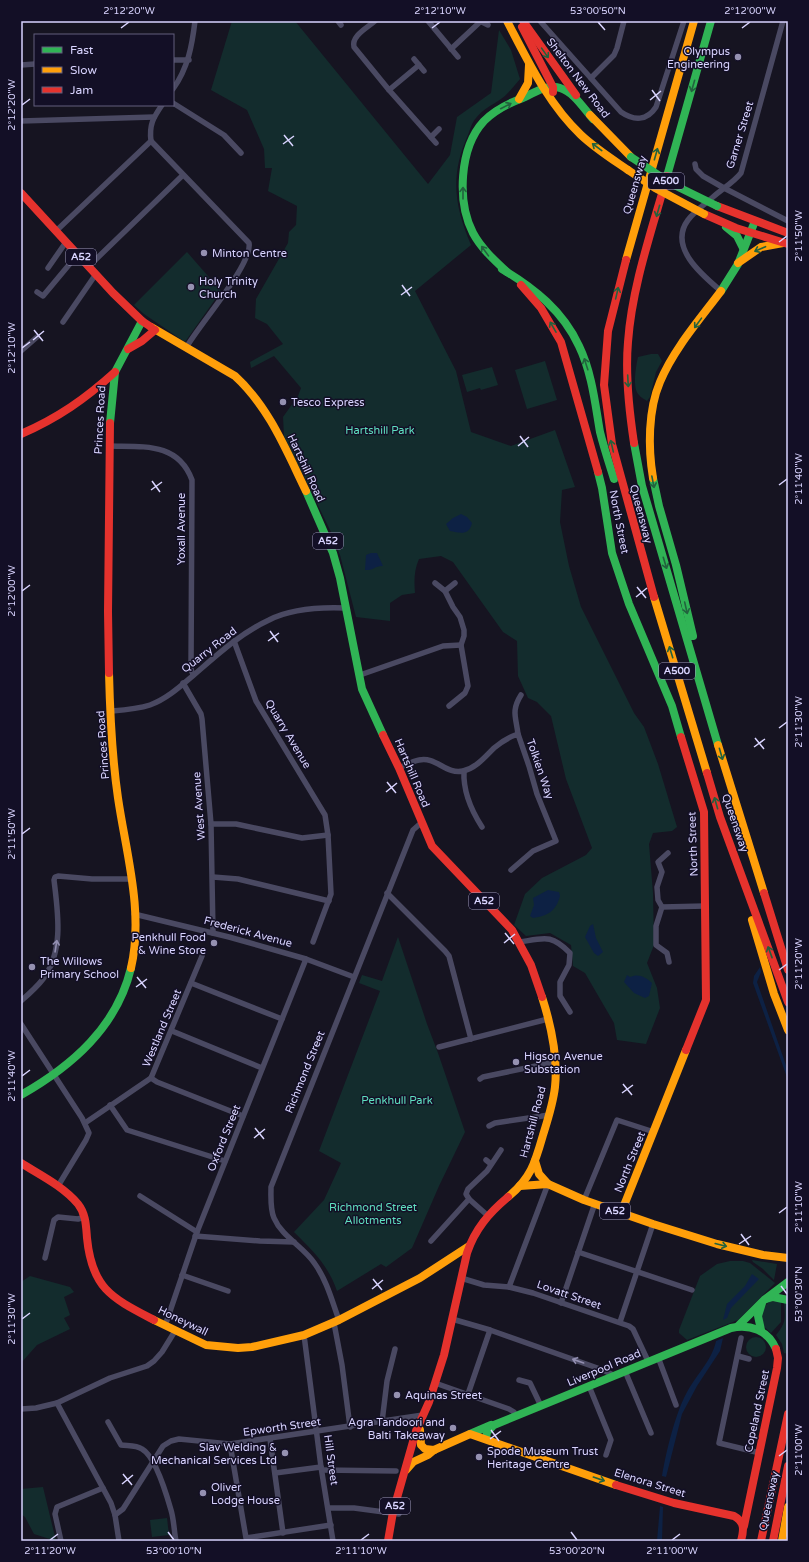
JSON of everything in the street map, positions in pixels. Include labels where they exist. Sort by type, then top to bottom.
[{"type":"main road","points":[[507,21],[543,89],[581,135],[655,188],[715,220],[734,232],[743,248]]},
{"type":"main road","points":[[519,21],[553,87],[553,92],[549,97]]},
{"type":"main road","name":"Shelton New Road","points":[[523,21],[593,119],[631,157],[659,178],[684,192],[788,233]]},
{"type":"main road","name":"Queensway","points":[[694,21],[629,247],[608,331],[604,386],[612,444],[643,562],[720,817],[788,1002]]},
{"type":"main road","name":"Queensway","points":[[712,21],[653,228],[637,290],[628,342],[627,367],[632,432],[642,486],[737,808],[788,970]]},
{"type":"main road","points":[[518,100],[526,90],[530,78],[529,62]]},
{"type":"main road","points":[[553,87],[558,87],[567,92],[593,119]]},
{"type":"main road","name":"North Street","points":[[553,87],[543,89],[493,113],[476,132],[469,147],[463,172],[462,199],[465,215],[478,241],[490,257],[530,295],[541,308],[561,342],[602,488],[612,553],[629,604],[672,706],[704,812],[706,1000],[621,1213]]},
{"type":"main road","name":"Hartshill Road","points":[[21,193],[88,266],[142,321],[235,376],[246,386],[272,422],[308,496],[333,553],[340,578],[366,698],[399,768],[421,823],[432,846],[466,883],[502,917],[520,942],[535,977],[548,1019],[554,1062],[555,1085],[549,1115],[535,1161],[529,1175],[520,1186],[488,1215],[468,1246],[444,1357],[416,1431],[405,1471]]},
{"type":"main road","points":[[715,220],[750,233],[787,243]]},
{"type":"main road","points":[[715,731],[682,590],[654,491],[648,450],[650,425],[661,380],[685,341],[721,291],[738,264],[743,248],[755,221]]},
{"type":"main road","points":[[738,264],[761,247],[787,243]]},
{"type":"main road","points":[[502,268],[538,294],[560,316],[573,333],[581,350],[590,377],[600,431],[610,468],[643,562]]},
{"type":"main road","name":"Princes Road","points":[[21,1095],[54,1074],[90,1045],[118,1006],[129,978],[134,955],[136,931],[130,879],[117,795],[111,711],[109,615],[109,446],[110,414],[115,372],[142,321]]},
{"type":"main road","name":"Princes Road","points":[[128,349],[142,341],[155,330]]},
{"type":"main road","points":[[21,434],[48,422],[63,413],[82,400],[115,372]]},
{"type":"main road","points":[[737,808],[788,950]]},
{"type":"main road","points":[[720,817],[732,866],[752,922],[774,994],[788,1030]]},
{"type":"main road","points":[[535,1161],[539,1174],[548,1184]]},
{"type":"main road","name":"Honeywall","points":[[21,1163],[58,1186],[78,1204],[84,1217],[89,1256],[94,1271],[110,1294],[120,1302],[174,1331],[206,1345],[238,1348],[252,1347],[304,1335],[336,1322],[420,1278],[468,1246]]},
{"type":"main road","name":"A52","points":[[520,1186],[548,1184],[584,1200],[717,1244],[763,1255],[786,1258],[788,1266]]},
{"type":"main road","points":[[738,1326],[765,1300],[788,1282]]},
{"type":"main road","points":[[761,1330],[757,1320],[758,1313],[765,1300],[773,1297],[788,1300]]},
{"type":"main road","points":[[738,1326],[753,1327],[761,1330]]},
{"type":"main road","name":"Liverpool Road","points":[[405,1471],[413,1462],[428,1455],[434,1450],[488,1426],[541,1406],[722,1331],[738,1326]]},
{"type":"main road","name":"Copeland Street","points":[[741,1541],[776,1375],[778,1357],[770,1337],[761,1330]]},
{"type":"main road","points":[[761,1541],[788,1414]]},
{"type":"main road","name":"Hartshill Road","points":[[422,1418],[419,1441],[422,1447],[426,1450],[434,1450]]},
{"type":"main road","points":[[486,1439],[485,1434],[494,1425]]},
{"type":"main road","name":"Elenora Street","points":[[470,1434],[649,1496],[734,1516]]},
{"type":"main road","name":"Queensway","points":[[772,1541],[788,1466]]},
{"type":"main road","name":"A52","points":[[388,1541],[405,1471]]},
{"type":"main road","points":[[734,1516],[744,1512],[749,1506]]},
{"type":"main road","name":"Queensway","points":[[782,1541],[788,1507]]},
{"type":"main road","points":[[734,1516],[742,1522],[744,1526]]},
{"type":"street","points":[[174,88],[181,78],[189,60],[195,21]]},
{"type":"street","points":[[375,21],[355,38],[353,43],[354,47],[389,90],[436,143]]},
{"type":"street","points":[[428,21],[458,57]]},
{"type":"street","points":[[451,49],[482,21],[488,25]]},
{"type":"street","points":[[540,21],[621,112],[628,117],[642,118],[653,112],[656,107],[684,21]]},
{"type":"street","points":[[546,28],[549,21]]},
{"type":"street","points":[[591,78],[614,55],[624,21]]},
{"type":"street","name":"Garner Street","points":[[721,291],[708,280],[686,255],[682,241],[684,227],[688,221],[737,178],[743,167],[783,21]]},
{"type":"street","points":[[414,59],[424,71]]},
{"type":"street","points":[[174,60],[189,60]]},
{"type":"street","points":[[21,65],[34,64]]},
{"type":"street","points":[[389,90],[419,65]]},
{"type":"street","points":[[174,104],[224,135],[241,153]]},
{"type":"street","points":[[161,106],[154,117],[149,130],[151,141],[249,243],[250,248],[240,268],[213,311],[192,336],[186,348]]},
{"type":"street","points":[[21,121],[154,117]]},
{"type":"street","points":[[431,137],[439,129]]},
{"type":"street","points":[[56,231],[151,141]]},
{"type":"street","points":[[695,164],[698,171],[724,188],[788,221]]},
{"type":"street","points":[[88,266],[183,175]]},
{"type":"street","points":[[48,268],[66,242]]},
{"type":"street","points":[[37,292],[43,296],[78,254]]},
{"type":"street","points":[[63,322],[96,274]]},
{"type":"street","points":[[21,351],[37,337]]},
{"type":"street","name":"Yoxall Avenue","points":[[109,446],[154,448],[166,451],[180,459],[185,465],[192,480],[191,669],[193,675]]},
{"type":"street","points":[[435,583],[446,591],[450,602],[462,623],[464,636],[461,645],[468,686],[465,693],[449,706]]},
{"type":"street","points":[[446,591],[455,583]]},
{"type":"street","name":"Quarry Road","points":[[111,711],[151,705],[183,684],[234,641],[269,620],[298,611],[326,607],[346,608]]},
{"type":"street","name":"Quarry Avenue","points":[[234,641],[256,702],[325,815],[328,835]]},
{"type":"street","points":[[360,675],[443,646],[461,645]]},
{"type":"street","name":"West Avenue","points":[[183,684],[201,714],[202,719],[211,824],[213,933]]},
{"type":"street","points":[[518,734],[514,711],[520,695]]},
{"type":"street","name":"Tolkien Way","points":[[464,771],[481,762],[508,738],[518,734],[530,766],[537,794],[556,841],[532,851],[511,870]]},
{"type":"street","points":[[399,768],[420,760],[429,760],[448,770],[464,771],[464,782],[469,801],[482,827]]},
{"type":"street","name":"Richmond Street","points":[[350,1427],[336,1322],[323,1277],[314,1262],[274,1219],[270,1197],[271,1188],[413,830],[421,823]]},
{"type":"street","points":[[211,824],[236,824],[302,838],[328,835],[331,894],[313,942]]},
{"type":"street","points":[[662,906],[658,900],[657,887],[662,872],[658,862],[668,853]]},
{"type":"street","points":[[21,1001],[44,979],[57,948],[58,930],[55,877],[130,879]]},
{"type":"street","points":[[213,877],[238,879],[329,901]]},
{"type":"street","points":[[388,894],[449,956],[471,1039]]},
{"type":"street","points":[[662,906],[705,906]]},
{"type":"street","points":[[662,906],[656,926],[656,944],[667,953],[669,962]]},
{"type":"street","name":"Frederick Avenue","points":[[134,914],[306,958],[354,977]]},
{"type":"street","points":[[520,942],[548,938],[560,942],[570,953],[569,965],[560,982],[560,996],[570,1012]]},
{"type":"street","name":"Westland Street","points":[[85,1123],[151,1078],[172,1031],[202,956]]},
{"type":"street","name":"Oxford Street","points":[[165,1326],[196,1234],[306,958]]},
{"type":"street","points":[[191,983],[282,1019]]},
{"type":"street","points":[[439,1047],[548,1019]]},
{"type":"street","points":[[21,1024],[85,1123],[89,1133],[58,1186]]},
{"type":"street","points":[[172,1031],[262,1068]]},
{"type":"street","points":[[480,1079],[483,1076],[554,1062]]},
{"type":"street","points":[[151,1078],[157,1082],[243,1116]]},
{"type":"street","points":[[110,1105],[127,1130],[225,1161]]},
{"type":"street","points":[[489,1126],[495,1123],[549,1115]]},
{"type":"street","points":[[584,1200],[617,1120],[654,1132]]},
{"type":"street","points":[[488,1215],[469,1199],[466,1194],[468,1189],[487,1171],[501,1150]]},
{"type":"street","points":[[486,1160],[491,1164]]},
{"type":"street","points":[[509,1287],[548,1184]]},
{"type":"street","points":[[140,1196],[196,1234],[260,1241],[294,1242]]},
{"type":"street","points":[[431,1241],[469,1199]]},
{"type":"street","points":[[561,1303],[595,1203]]},
{"type":"street","points":[[45,1258],[54,1220],[58,1217],[78,1219],[84,1217]]},
{"type":"street","points":[[620,1322],[654,1224]]},
{"type":"street","points":[[578,1252],[637,1273],[692,1290]]},
{"type":"street","points":[[182,1274],[228,1291]]},
{"type":"street","name":"Lovatt Street","points":[[461,1278],[484,1285],[509,1287],[533,1293],[629,1326],[633,1329],[648,1362]]},
{"type":"street","points":[[452,1319],[490,1330],[603,1370],[614,1376]]},
{"type":"street","points":[[468,1394],[490,1330]]},
{"type":"street","points":[[21,1409],[36,1408],[57,1403],[110,1378],[147,1366],[162,1352],[174,1331]]},
{"type":"street","name":"Hill Street","points":[[304,1335],[333,1541]]},
{"type":"street","points":[[741,1338],[720,1443],[760,1453]]},
{"type":"street","points":[[382,1422],[387,1381],[394,1349]]},
{"type":"street","points":[[738,1356],[749,1359]]},
{"type":"street","points":[[658,1357],[676,1405]]},
{"type":"street","points":[[625,1371],[651,1433]]},
{"type":"street","points":[[519,1380],[530,1383],[541,1406]]},
{"type":"street","points":[[435,1383],[509,1409],[514,1412],[516,1416]]},
{"type":"street","points":[[589,1386],[611,1440],[606,1455]]},
{"type":"street","points":[[57,1403],[111,1503],[115,1515],[119,1541]]},
{"type":"street","name":"Epworth Street","points":[[115,1515],[122,1509],[163,1446],[176,1439],[230,1444],[382,1422],[422,1418]]},
{"type":"street","points":[[108,1422],[121,1445],[134,1446],[143,1449],[158,1472],[172,1511],[176,1541]]},
{"type":"street","points":[[270,1439],[275,1474],[281,1541]]},
{"type":"street","points":[[230,1444],[246,1538],[281,1534],[331,1525]]},
{"type":"street","points":[[275,1474],[322,1468],[396,1471]]},
{"type":"street","points":[[61,1541],[55,1509],[103,1488]]},
{"type":"street","points":[[328,1508],[354,1508],[396,1513]]},
{"type":"green space","name":"Hartshill Park","points":[[232,21],[295,21],[428,184],[450,155],[457,117],[491,93],[499,30],[511,50],[520,79],[504,97],[478,115],[471,126],[458,163],[456,190],[458,203],[465,230],[471,245],[415,291],[456,371],[471,432],[511,446],[555,430],[575,487],[562,490],[560,522],[569,566],[581,607],[634,713],[644,727],[658,764],[677,827],[672,831],[653,833],[649,844],[653,893],[654,945],[647,963],[657,988],[660,1008],[646,1044],[617,1040],[614,1023],[585,973],[573,966],[571,945],[550,933],[526,936],[514,925],[525,894],[542,878],[586,855],[592,848],[566,779],[551,716],[537,702],[528,698],[518,676],[517,641],[503,632],[453,562],[441,556],[419,559],[416,567],[414,584],[415,593],[402,595],[390,603],[390,621],[356,617],[340,555],[331,532],[284,436],[283,417],[298,396],[301,388],[274,356],[251,368],[250,362],[283,344],[267,324],[255,318],[256,299],[288,243],[289,232],[296,225],[297,206],[268,191],[272,168],[265,168],[264,149],[247,110],[211,90]]},
{"type":"green space","points":[[187,252],[221,291],[185,342],[144,314],[134,305]]},
{"type":"green space","points":[[658,354],[662,361],[656,372],[650,397],[647,401],[637,392],[635,382],[638,357]]},
{"type":"green space","points":[[545,361],[557,400],[527,409],[515,370]]},
{"type":"green space","points":[[492,367],[498,385],[467,392],[462,375]]},
{"type":"green space","points":[[398,937],[465,1132],[439,1186],[412,1248],[386,1267],[381,1264],[337,1291],[329,1273],[314,1252],[294,1232],[324,1200],[341,1163],[319,1151],[380,991],[359,983],[362,975],[382,981]]},
{"type":"green space","points":[[752,1260],[777,1264],[774,1280],[753,1262]]},
{"type":"green space","points":[[730,1261],[743,1261],[750,1263],[775,1283],[738,1320],[687,1340],[679,1333],[679,1330],[700,1276],[717,1264]]},
{"type":"green space","points":[[30,1276],[70,1287],[74,1292],[64,1297],[70,1315],[64,1318],[70,1329],[37,1345],[21,1363],[21,1282]]},
{"type":"green space","points":[[781,1301],[781,1322],[771,1333],[762,1325],[762,1309],[769,1302]]},
{"type":"green space","points":[[784,1302],[788,1304],[788,1354],[784,1353],[782,1344],[776,1335],[784,1323]]},
{"type":"green space","points":[[756,1337],[763,1340],[766,1347],[763,1354],[756,1357],[749,1354],[746,1347],[749,1340]]},
{"type":"green space","points":[[43,1487],[56,1541],[34,1534],[25,1517],[21,1514],[21,1489]]},
{"type":"green space","points":[[167,1518],[169,1535],[152,1537],[150,1520]]},
{"type":"water","points":[[461,514],[467,517],[472,523],[471,527],[464,533],[450,531],[446,524]]},
{"type":"water","points":[[377,553],[383,566],[365,570],[366,555]]},
{"type":"water","points":[[548,890],[559,892],[560,896],[554,909],[543,916],[533,918],[530,916],[534,905],[533,898]]},
{"type":"water","points":[[593,924],[596,938],[603,952],[598,956],[594,953],[585,937],[590,926]]},
{"type":"water","points":[[760,967],[761,972],[757,982],[788,1071],[788,1080],[753,983],[754,976]]},
{"type":"water","points":[[627,975],[630,977],[636,975],[642,976],[652,983],[649,996],[645,998],[634,993],[624,982]]},
{"type":"water","points":[[752,1274],[759,1279],[731,1308],[727,1318],[723,1320],[727,1304],[745,1286]]},
{"type":"water","points":[[723,1338],[720,1351],[697,1386],[682,1414],[666,1477],[662,1476],[671,1434],[678,1412],[690,1387],[711,1355],[716,1341]]},
{"type":"water","points":[[660,1506],[663,1507],[662,1541],[657,1541]]},
{"type":"traffic: fast","points":[[667,176],[711,21]]},
{"type":"traffic: fast","points":[[507,272],[488,254],[476,238],[464,206],[463,176],[465,160],[469,146],[476,132],[484,121],[497,110],[536,91],[551,87],[560,88],[570,93],[593,119]]},
{"type":"traffic: fast","points":[[631,157],[672,184],[717,206]]},
{"type":"traffic: fast","points":[[721,291],[738,264],[755,221]]},
{"type":"traffic: fast","points":[[726,227],[737,236],[743,248]]},
{"type":"traffic: fast","points":[[502,269],[536,292],[556,311],[565,322],[579,346],[587,367],[600,432],[614,479]]},
{"type":"traffic: fast","points":[[110,423],[115,372],[142,321]]},
{"type":"traffic: fast","points":[[634,443],[642,486],[718,745]]},
{"type":"traffic: fast","points":[[598,472],[602,488],[612,553],[629,604],[672,706],[681,737]]},
{"type":"traffic: fast","points":[[653,478],[693,636]]},
{"type":"traffic: fast","points":[[306,491],[333,553],[340,578],[362,689],[383,735]]},
{"type":"traffic: fast","points":[[21,1095],[58,1071],[75,1058],[90,1043],[115,1009],[131,968]]},
{"type":"traffic: fast","points":[[738,1326],[764,1300],[788,1282]]},
{"type":"traffic: fast","points":[[766,1299],[773,1297],[788,1300]]},
{"type":"traffic: fast","points":[[761,1330],[758,1316],[762,1303]]},
{"type":"traffic: fast","points":[[486,1439],[487,1432],[494,1425],[731,1328],[745,1327],[758,1330],[773,1342],[776,1349]]},
{"type":"traffic: fast","points":[[470,1434],[491,1425]]},
{"type":"traffic: slow","points":[[507,21],[558,110],[581,135],[604,154],[628,170]]},
{"type":"traffic: slow","points":[[626,260],[694,21]]},
{"type":"traffic: slow","points":[[519,99],[528,83],[529,65]]},
{"type":"traffic: slow","points":[[590,115],[631,157]]},
{"type":"traffic: slow","points":[[628,170],[655,188],[704,214]]},
{"type":"traffic: slow","points":[[738,263],[761,247],[783,243]]},
{"type":"traffic: slow","points":[[653,478],[650,454],[650,429],[656,393],[665,370],[679,347],[721,291]]},
{"type":"traffic: slow","points":[[151,327],[235,376],[247,388],[258,401],[276,430],[306,491]]},
{"type":"traffic: slow","points":[[654,597],[707,773]]},
{"type":"traffic: slow","points":[[109,673],[116,783],[135,904],[135,947],[131,968]]},
{"type":"traffic: slow","points":[[718,745],[764,893]]},
{"type":"traffic: slow","points":[[752,920],[774,994],[788,1030]]},
{"type":"traffic: slow","points":[[508,1197],[522,1183],[531,1169],[552,1105],[556,1076],[555,1053],[551,1030],[542,997]]},
{"type":"traffic: slow","points":[[621,1213],[686,1050]]},
{"type":"traffic: slow","points":[[535,1161],[539,1174],[548,1184]]},
{"type":"traffic: slow","points":[[520,1186],[548,1184],[584,1200],[717,1244],[763,1255],[788,1258]]},
{"type":"traffic: slow","points":[[154,1320],[206,1345],[238,1348],[252,1347],[304,1335],[339,1320],[420,1278],[469,1246]]},
{"type":"traffic: slow","points":[[420,1430],[421,1445],[425,1449],[434,1450]]},
{"type":"traffic: slow","points":[[406,1470],[413,1462],[428,1455],[434,1450],[470,1434],[616,1485]]},
{"type":"traffic: slow","points":[[782,1541],[788,1507]]},
{"type":"traffic: jam","points":[[523,21],[576,95]]},
{"type":"traffic: jam","points":[[522,27],[553,87],[553,92]]},
{"type":"traffic: jam","points":[[634,443],[627,380],[627,355],[630,321],[643,258],[667,176]]},
{"type":"traffic: jam","points":[[21,193],[113,293],[142,321],[151,327]]},
{"type":"traffic: jam","points":[[717,206],[788,233]]},
{"type":"traffic: jam","points":[[704,214],[736,228],[788,244]]},
{"type":"traffic: jam","points":[[626,260],[608,331],[604,385],[612,444],[654,597]]},
{"type":"traffic: jam","points":[[521,285],[541,308],[561,342],[598,472]]},
{"type":"traffic: jam","points":[[128,349],[142,341],[155,330]]},
{"type":"traffic: jam","points":[[21,434],[71,407],[115,372]]},
{"type":"traffic: jam","points":[[109,673],[108,612],[110,423]]},
{"type":"traffic: jam","points":[[383,735],[399,768],[432,846],[512,930],[531,965],[542,997]]},
{"type":"traffic: jam","points":[[681,737],[704,812],[706,1000],[686,1050]]},
{"type":"traffic: jam","points":[[707,773],[720,817],[788,1002]]},
{"type":"traffic: jam","points":[[764,893],[788,970]]},
{"type":"traffic: jam","points":[[21,1163],[58,1186],[78,1204],[84,1216],[90,1255],[99,1281],[116,1298],[154,1320]]},
{"type":"traffic: jam","points":[[388,1541],[393,1512],[416,1431],[429,1402],[444,1355],[470,1244],[483,1222],[508,1197]]},
{"type":"traffic: jam","points":[[744,1526],[777,1368],[778,1358],[776,1349]]},
{"type":"traffic: jam","points":[[761,1541],[788,1414]]},
{"type":"traffic: jam","points":[[773,1541],[788,1466]]},
{"type":"traffic: jam","points":[[616,1485],[674,1503],[734,1516],[738,1518],[743,1527],[741,1541]]},
{"type":"place","name":"Olympus Engineering","points":[[738,57]]},
{"type":"place","name":"Minton Centre","points":[[204,253]]},
{"type":"place","name":"Holy Trinity Church","points":[[191,287]]},
{"type":"place","name":"Tesco Express","points":[[283,402]]},
{"type":"place","name":"Penkhull Food & Wine Store","points":[[214,943]]},
{"type":"place","name":"The Willows Primary School","points":[[32,967]]},
{"type":"place","name":"Higson Avenue Substation","points":[[516,1062]]},
{"type":"place","name":"Aquinas Street","points":[[397,1395]]},
{"type":"place","name":"Agra Tandoori and Balti Takeaway","points":[[453,1428]]},
{"type":"place","name":"Slav Welding & Mechanical Services Ltd","points":[[285,1453]]},
{"type":"place","name":"Spode Museum Trust Heritage Centre","points":[[479,1457]]},
{"type":"place","name":"Oliver Lodge House","points":[[203,1493]]},
{"type":"park label","name":"Penkhull Park","points":[[397,1100]]},
{"type":"park label","name":"Richmond Street Allotments","points":[[373,1213]]}]
